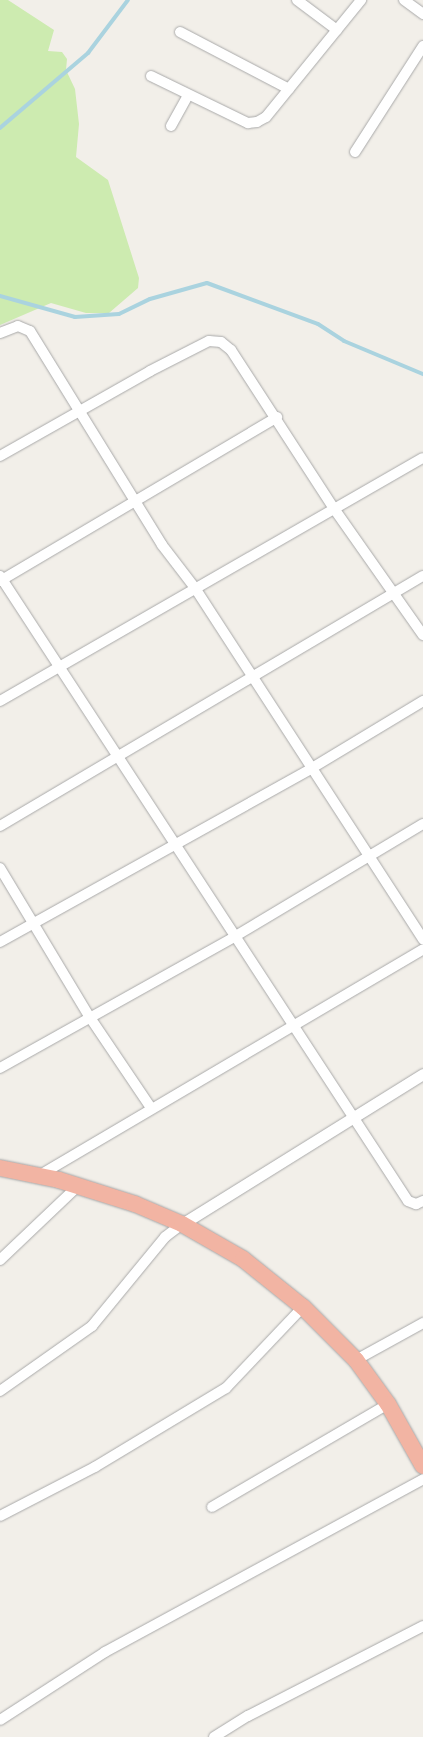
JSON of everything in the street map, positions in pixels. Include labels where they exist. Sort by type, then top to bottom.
[{"type":"highway","points":[[0,1168],[79,1185],[182,1224],[242,1259],[303,1307],[356,1360],[388,1404],[421,1456]]},
{"type":"street","points":[[297,0],[338,30]]},
{"type":"street","points":[[151,76],[248,123],[266,117],[361,0]]},
{"type":"street","points":[[404,0],[423,14]]},
{"type":"street","points":[[180,32],[289,88]]},
{"type":"street","points":[[355,152],[423,46]]},
{"type":"street","points":[[171,126],[188,95]]},
{"type":"street","points":[[0,333],[18,326],[30,331],[162,545],[195,588],[423,940]]},
{"type":"street","points":[[0,456],[209,341],[220,342],[230,350],[277,417],[335,510],[392,594],[423,634]]},
{"type":"street","points":[[277,417],[136,503],[1,579],[408,1202],[416,1204],[423,1201]]},
{"type":"street","points":[[0,701],[195,588],[335,510],[422,458]]},
{"type":"street","points":[[0,826],[115,756],[423,576]]},
{"type":"street","points":[[0,942],[312,768],[423,702]]},
{"type":"street","points":[[0,1068],[89,1016],[234,937],[423,824]]},
{"type":"street","points":[[0,868],[89,1016],[151,1108]]},
{"type":"street","points":[[40,1176],[151,1108],[423,949]]},
{"type":"street","points":[[0,1392],[92,1326],[165,1237],[182,1224],[423,1074]]},
{"type":"street","points":[[0,1260],[79,1185]]},
{"type":"street","points":[[0,1516],[95,1467],[226,1388],[303,1307]]},
{"type":"street","points":[[356,1360],[423,1323]]},
{"type":"street","points":[[212,1508],[388,1404]]},
{"type":"street","points":[[0,1720],[105,1652],[423,1479]]},
{"type":"street","points":[[214,1737],[248,1716],[423,1626]]},
{"type":"green space","points":[[0,0],[8,0],[54,30],[48,51],[62,52],[67,59],[66,70],[75,89],[79,124],[76,157],[108,180],[139,278],[138,288],[109,313],[86,313],[51,303],[0,325]]},
{"type":"waterway","points":[[0,128],[88,53],[128,0]]},
{"type":"waterway","points":[[0,296],[75,317],[119,314],[150,299],[207,283],[318,324],[344,341],[423,374]]}]
